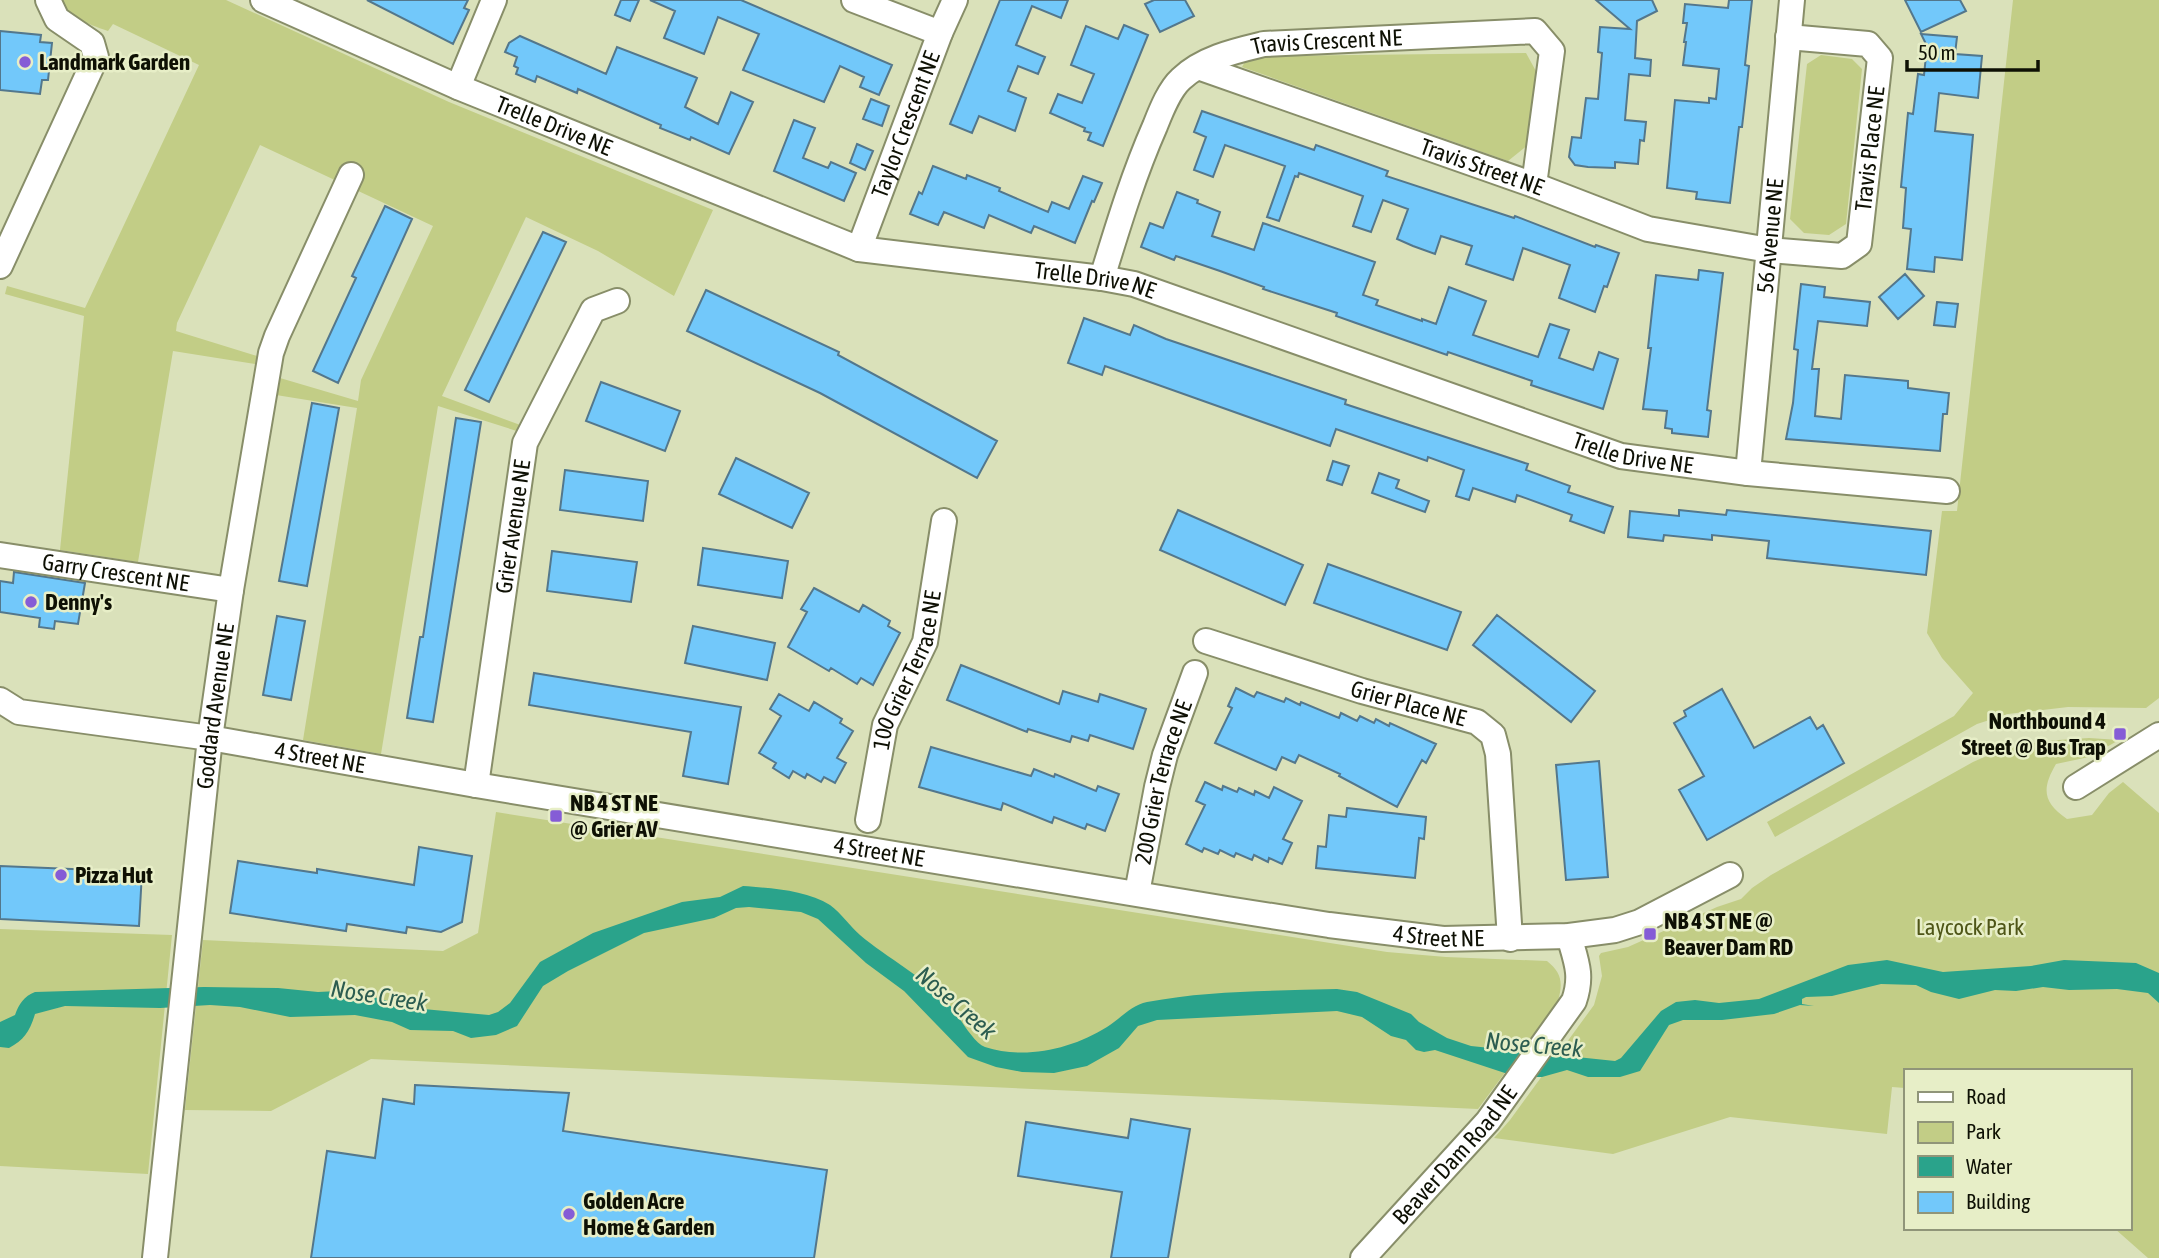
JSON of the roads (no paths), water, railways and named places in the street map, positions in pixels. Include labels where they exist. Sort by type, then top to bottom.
[{"type":"street","points":[[0,266],[96,57],[92,43],[57,19],[48,0]]},
{"type":"street","name":"Trelle Drive NE","points":[[263,0],[458,87],[859,249],[1134,284],[1621,456],[1748,473],[1947,491]]},
{"type":"street","points":[[458,87],[494,0]]},
{"type":"street","points":[[854,0],[940,33]]},
{"type":"street","name":"Taylor Crescent NE","points":[[859,249],[940,33],[955,0]]},
{"type":"street","name":"56 Avenue NE","points":[[1748,473],[1792,0]]},
{"type":"street","name":"Travis Crescent NE","points":[[1101,278],[1134,173],[1161,111],[1180,80],[1227,52],[1264,44],[1535,31],[1552,51],[1534,185]]},
{"type":"street","name":"Travis Place NE","points":[[1769,250],[1842,256],[1858,244],[1880,58],[1868,44],[1788,37]]},
{"type":"street","name":"Travis Street NE","points":[[1198,67],[1534,185],[1648,229],[1769,250]]},
{"type":"street","name":"Goddard Avenue NE","points":[[155,1258],[210,738],[231,590],[271,353],[351,175]]},
{"type":"street","name":"Grier Avenue NE","points":[[476,785],[525,443],[593,310],[617,301]]},
{"type":"street","name":"100 Grier Terrace NE","points":[[868,820],[885,725],[925,642],[944,521]]},
{"type":"street","name":"Garry Crescent NE","points":[[0,555],[231,590]]},
{"type":"street","name":"Grier Place NE","points":[[1206,641],[1363,691],[1478,722],[1493,735],[1498,754],[1510,939]]},
{"type":"street","name":"200 Grier Terrace NE","points":[[1137,893],[1157,787],[1195,673]]},
{"type":"street","name":"4 Street NE","points":[[6,711],[210,738],[476,785],[1137,893],[1383,933],[1443,939],[1569,936],[1615,930],[1640,922],[1730,875]]},
{"type":"street","points":[[2076,787],[2159,736]]},
{"type":"street","name":"Beaver Dam Road NE","points":[[1363,1258],[1488,1121],[1562,1021],[1580,985],[1580,972],[1569,936]]},
{"type":"water","points":[[743,886],[799,893],[830,905],[860,935],[939,994],[980,1044],[1000,1051],[1048,1050],[1079,1041],[1147,1002],[1218,993],[1337,989],[1357,992],[1411,1014],[1419,1022],[1447,1038],[1471,1046],[1615,1061],[1621,1058],[1661,1011],[1676,1002],[1695,1000],[1719,1003],[1759,999],[1848,965],[1887,960],[1943,972],[2031,966],[2064,960],[2136,963],[2159,973],[2159,1003],[2148,993],[2117,989],[2069,990],[2043,987],[2016,991],[1995,990],[1959,999],[1916,985],[1881,984],[1832,996],[1806,997],[1802,999],[1802,1004],[1814,1006],[1800,1005],[1774,1014],[1722,1020],[1683,1020],[1669,1025],[1640,1071],[1620,1077],[1588,1077],[1567,1070],[1542,1077],[1517,1077],[1435,1050],[1416,1050],[1406,1040],[1391,1036],[1362,1017],[1337,1011],[1157,1020],[1138,1026],[1119,1048],[1087,1066],[1054,1073],[1022,1072],[996,1067],[968,1057],[904,991],[866,963],[818,919],[801,912],[749,907],[736,908],[714,918],[644,933],[568,971],[543,986],[517,1026],[496,1035],[471,1038],[453,1031],[410,1030],[392,1022],[355,1015],[290,1017],[240,1007],[65,1006],[35,1014],[29,1030],[19,1042],[9,1048],[0,1047],[0,1022],[15,1015],[22,1001],[35,992],[204,987],[338,991],[367,995],[412,1008],[489,1015],[510,1003],[540,962],[593,933],[682,902],[720,897]]},
{"type":"place","name":"Landmark Garden","points":[[25,62]]},
{"type":"place","name":"Denny's","points":[[31,602]]},
{"type":"place","name":"Northbound 4 Street @ Bus Trap","points":[[2120,734]]},
{"type":"place","name":"NB 4 ST NE @ Grier AV","points":[[556,816]]},
{"type":"place","name":"Pizza Hut","points":[[61,875]]},
{"type":"place","name":"NB 4 ST NE @ Beaver Dam RD","points":[[1650,934]]},
{"type":"place","name":"Golden Acre Home & Garden","points":[[569,1214]]},
{"type":"park label","name":"Laycock Park","points":[[1970,927]]},
{"type":"water label","name":"Nose Creek","points":[[379,996]]},
{"type":"water label","name":"Nose Creek","points":[[956,1003]]},
{"type":"water label","name":"Nose Creek","points":[[1534,1045]]}]
